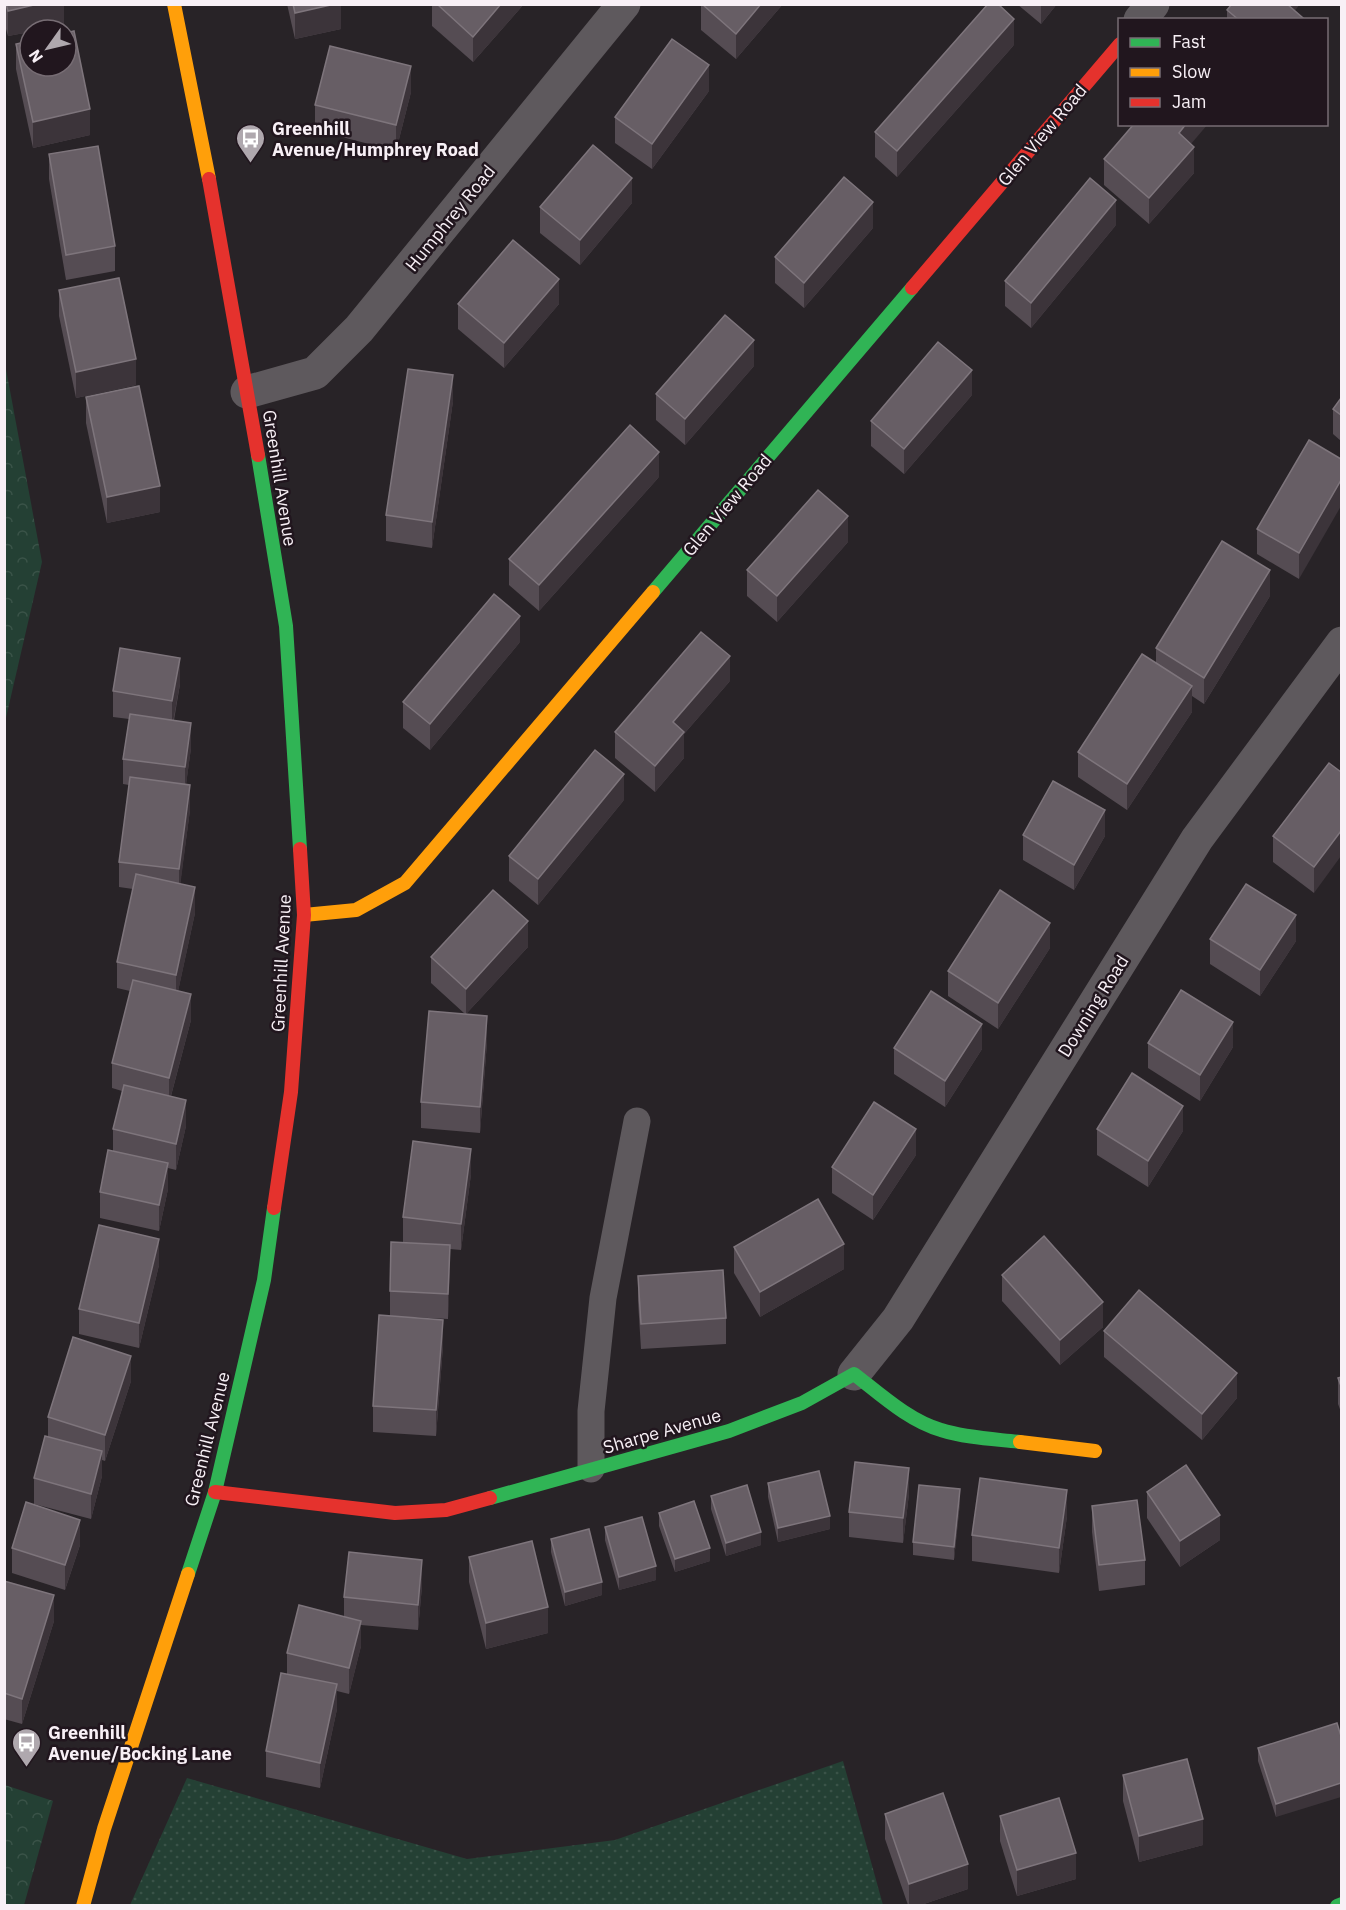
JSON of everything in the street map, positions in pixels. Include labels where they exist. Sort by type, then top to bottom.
[{"type":"street","name":"Greenhill Avenue","points":[[82,1905],[104,1829],[215,1492],[264,1280],[291,1092],[304,915],[286,626],[248,392],[174,4]]},
{"type":"street","name":"Humphrey Road","points":[[248,392],[315,373],[359,329],[624,4]]},
{"type":"street","points":[[1142,18],[1153,4]]},
{"type":"street","name":"Glen View Road","points":[[304,915],[356,910],[405,883],[1118,45]]},
{"type":"street","name":"Downing Road","points":[[854,1374],[898,1319],[1197,839],[1341,643]]},
{"type":"street","points":[[854,1374],[909,1415],[939,1430],[974,1437],[1095,1451]]},
{"type":"street","name":"Sharpe Avenue","points":[[215,1492],[395,1513],[446,1510],[729,1431],[802,1403],[854,1374]]},
{"type":"lane","points":[[591,1469],[591,1411],[603,1298],[637,1121]]},
{"type":"green space","points":[[5,364],[42,562],[4,722]]},
{"type":"green space","points":[[843,1761],[883,1905],[130,1905],[187,1778],[467,1859],[615,1840]]},
{"type":"green space","points":[[5,1785],[53,1801],[24,1905],[5,1905]]},
{"type":"building","points":[[6,4],[38,4],[8,11]]},
{"type":"building","points":[[293,4],[335,4],[295,13]]},
{"type":"building","points":[[437,4],[501,4],[473,37]]},
{"type":"building","points":[[702,4],[761,4],[736,34]]},
{"type":"building","points":[[988,4],[998,4],[1014,19],[897,151],[875,132]]},
{"type":"building","points":[[1232,4],[1287,4],[1303,18],[1237,18],[1227,10]]},
{"type":"building","points":[[672,39],[709,65],[652,144],[615,117]]},
{"type":"building","points":[[330,46],[411,66],[396,125],[315,105]]},
{"type":"building","points":[[78,50],[90,109],[33,122],[23,78],[78,78]]},
{"type":"building","points":[[1132,126],[1184,126],[1179,133],[1194,147],[1149,198],[1104,159]]},
{"type":"building","points":[[593,145],[632,178],[580,240],[540,207]]},
{"type":"building","points":[[98,146],[115,246],[66,255],[49,154]]},
{"type":"building","points":[[844,177],[873,202],[804,283],[775,257]]},
{"type":"building","points":[[1090,178],[1116,200],[1031,303],[1005,281]]},
{"type":"building","points":[[513,240],[559,279],[504,343],[458,304]]},
{"type":"building","points":[[119,278],[136,359],[76,372],[59,290]]},
{"type":"building","points":[[725,315],[754,340],[685,419],[656,394]]},
{"type":"building","points":[[938,342],[972,370],[904,449],[871,421]]},
{"type":"building","points":[[408,369],[453,375],[432,522],[386,515]]},
{"type":"building","points":[[139,386],[160,486],[107,497],[86,397]]},
{"type":"building","points":[[1341,398],[1341,415],[1333,409]]},
{"type":"building","points":[[630,425],[659,452],[539,585],[509,559]]},
{"type":"building","points":[[1309,440],[1341,459],[1341,480],[1299,553],[1257,529]]},
{"type":"building","points":[[818,490],[848,516],[777,596],[747,570]]},
{"type":"building","points":[[1222,541],[1270,570],[1204,678],[1156,648]]},
{"type":"building","points":[[494,594],[520,616],[430,724],[403,702]]},
{"type":"building","points":[[701,632],[730,656],[673,722],[684,732],[655,766],[615,732]]},
{"type":"building","points":[[120,648],[180,658],[172,701],[113,691]]},
{"type":"building","points":[[1142,654],[1192,686],[1127,784],[1078,752]]},
{"type":"building","points":[[130,714],[191,723],[185,767],[123,759]]},
{"type":"building","points":[[595,750],[624,774],[538,879],[509,856]]},
{"type":"building","points":[[1329,763],[1341,772],[1341,831],[1314,867],[1273,836]]},
{"type":"building","points":[[130,777],[190,785],[179,869],[119,862]]},
{"type":"building","points":[[1053,781],[1105,810],[1074,865],[1023,835]]},
{"type":"building","points":[[136,874],[195,887],[176,975],[117,962]]},
{"type":"building","points":[[1246,884],[1296,915],[1260,970],[1210,939]]},
{"type":"building","points":[[493,890],[528,921],[466,989],[431,957]]},
{"type":"building","points":[[1000,890],[1050,923],[998,1003],[948,971]]},
{"type":"building","points":[[133,980],[191,994],[169,1078],[112,1063]]},
{"type":"building","points":[[1181,990],[1233,1022],[1200,1075],[1148,1043]]},
{"type":"building","points":[[931,991],[982,1024],[945,1081],[894,1048]]},
{"type":"building","points":[[429,1011],[487,1016],[480,1107],[421,1102]]},
{"type":"building","points":[[1132,1073],[1183,1106],[1148,1161],[1097,1129]]},
{"type":"building","points":[[124,1085],[186,1100],[176,1144],[113,1129]]},
{"type":"building","points":[[874,1102],[916,1129],[873,1195],[832,1167]]},
{"type":"building","points":[[413,1141],[471,1149],[461,1224],[403,1217]]},
{"type":"building","points":[[108,1150],[168,1163],[159,1205],[100,1192]]},
{"type":"building","points":[[818,1199],[844,1244],[760,1292],[734,1247]]},
{"type":"building","points":[[99,1225],[159,1239],[139,1323],[79,1309]]},
{"type":"building","points":[[1044,1236],[1103,1302],[1060,1340],[1002,1275]]},
{"type":"building","points":[[391,1242],[450,1245],[448,1294],[390,1291]]},
{"type":"building","points":[[723,1270],[726,1318],[641,1324],[638,1276]]},
{"type":"building","points":[[1139,1290],[1237,1373],[1202,1414],[1104,1331]]},
{"type":"building","points":[[379,1315],[443,1320],[436,1410],[373,1406]]},
{"type":"building","points":[[73,1337],[131,1356],[105,1435],[48,1417]]},
{"type":"building","points":[[45,1436],[102,1451],[91,1494],[34,1478]]},
{"type":"building","points":[[855,1462],[909,1468],[903,1518],[849,1512]]},
{"type":"building","points":[[1186,1465],[1220,1515],[1180,1541],[1147,1492]]},
{"type":"building","points":[[819,1471],[830,1516],[778,1528],[768,1483]]},
{"type":"building","points":[[980,1478],[1067,1490],[1059,1548],[972,1535]]},
{"type":"building","points":[[747,1485],[761,1532],[726,1543],[711,1496]]},
{"type":"building","points":[[919,1485],[960,1489],[954,1547],[913,1542]]},
{"type":"building","points":[[1137,1500],[1145,1560],[1099,1565],[1092,1506]]},
{"type":"building","points":[[694,1501],[710,1548],[675,1559],[659,1513]]},
{"type":"building","points":[[26,1502],[80,1520],[65,1565],[12,1548]]},
{"type":"building","points":[[642,1517],[656,1566],[619,1577],[605,1527]]},
{"type":"building","points":[[589,1529],[602,1582],[565,1592],[551,1539]]},
{"type":"building","points":[[532,1541],[548,1607],[486,1623],[469,1557]]},
{"type":"building","points":[[349,1552],[422,1560],[418,1605],[344,1597]]},
{"type":"building","points":[[4,1581],[54,1595],[22,1699],[4,1693]]},
{"type":"building","points":[[299,1605],[361,1621],[349,1668],[287,1653]]},
{"type":"building","points":[[281,1673],[337,1684],[320,1763],[266,1751]]},
{"type":"building","points":[[1337,1723],[1341,1736],[1341,1783],[1276,1804],[1258,1748]]},
{"type":"building","points":[[1187,1759],[1203,1819],[1139,1836],[1123,1775]]},
{"type":"building","points":[[943,1793],[968,1864],[909,1884],[885,1814]]},
{"type":"building","points":[[1059,1798],[1076,1853],[1017,1870],[1000,1816]]},
{"type":"traffic: fast","points":[[653,592],[912,288]]},
{"type":"traffic: fast","points":[[258,455],[286,626],[300,849]]},
{"type":"traffic: fast","points":[[188,1574],[215,1492],[264,1280],[274,1208]]},
{"type":"traffic: fast","points":[[490,1498],[729,1431],[802,1403],[854,1374],[895,1406],[929,1426],[960,1435],[1020,1442]]},
{"type":"traffic: fast","points":[[1337,1906],[1342,1904]]},
{"type":"traffic: slow","points":[[174,4],[209,179]]},
{"type":"traffic: slow","points":[[304,915],[356,910],[405,883],[653,592]]},
{"type":"traffic: slow","points":[[1020,1442],[1095,1451]]},
{"type":"traffic: slow","points":[[83,1906],[104,1829],[188,1574]]},
{"type":"traffic: jam","points":[[912,288],[1118,46]]},
{"type":"traffic: jam","points":[[209,179],[258,455]]},
{"type":"traffic: jam","points":[[274,1208],[291,1092],[304,915],[300,849]]},
{"type":"traffic: jam","points":[[215,1492],[395,1513],[446,1510],[490,1498]]},
{"type":"place","name":"Greenhill Avenue/Humphrey Road","points":[[251,164]]},
{"type":"place","name":"Greenhill Avenue/Bocking Lane","points":[[27,1768]]}]
